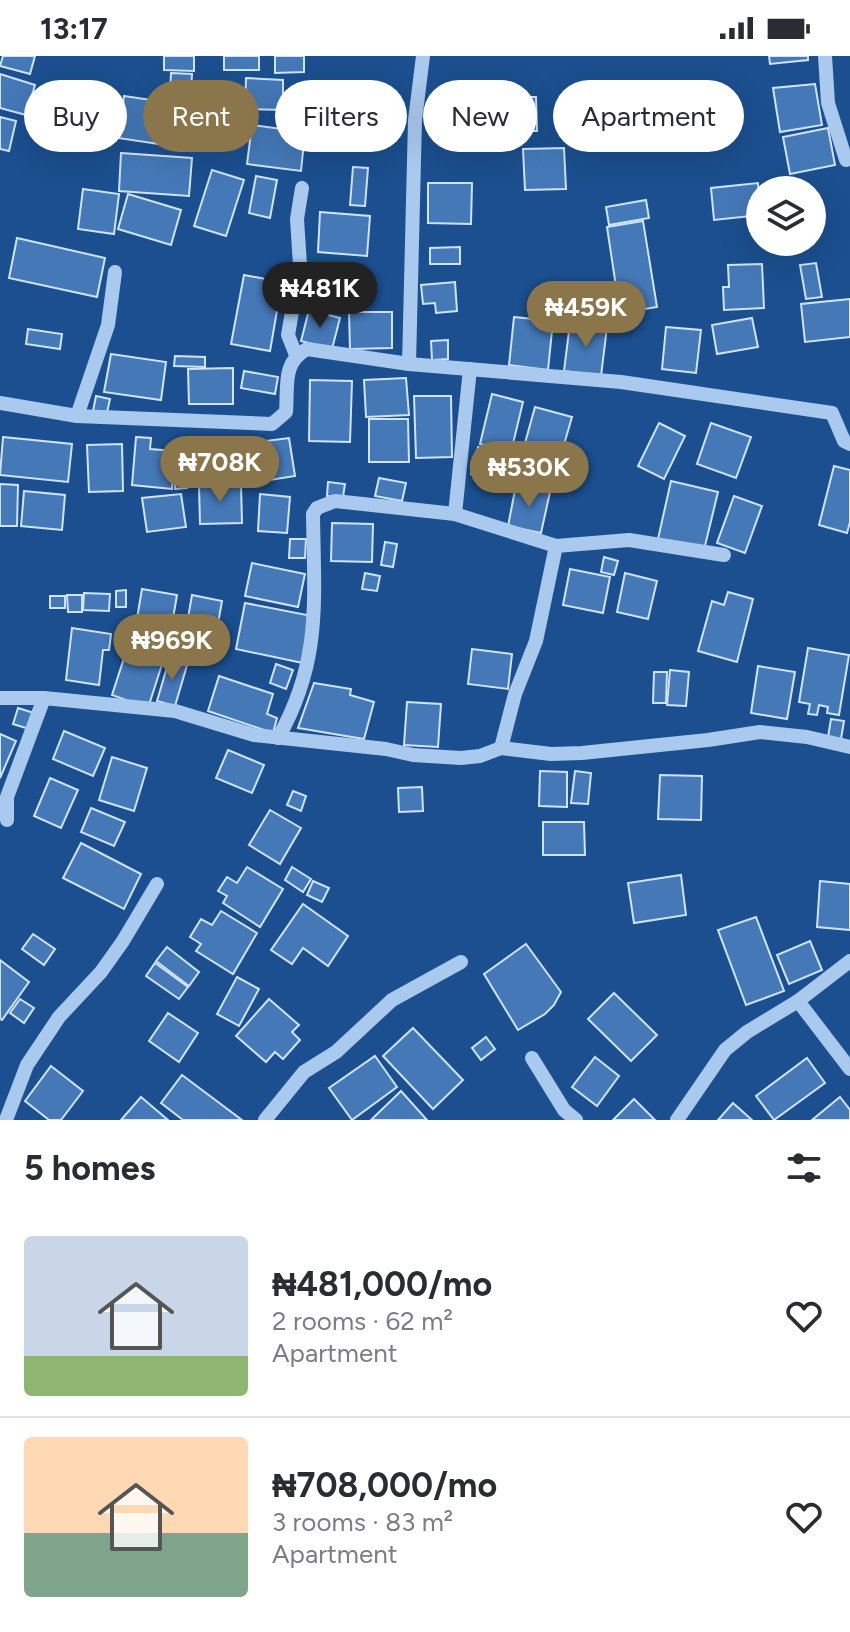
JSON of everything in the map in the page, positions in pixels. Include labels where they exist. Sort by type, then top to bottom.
[{"type":"street","points":[[409,364],[415,120],[423,56]]},
{"type":"street","points":[[825,56],[828,103],[846,160]]},
{"type":"street","points":[[296,355],[288,335],[300,265],[297,219],[302,188]]},
{"type":"street","points":[[77,416],[108,325],[115,272]]},
{"type":"street","points":[[0,403],[77,416],[272,424],[286,412],[289,366],[296,355],[307,349],[409,364],[621,382],[832,413],[844,441],[850,444]]},
{"type":"street","points":[[455,514],[470,369]]},
{"type":"street","points":[[278,738],[296,707],[310,660],[315,594],[313,514],[317,508],[335,501],[455,514],[556,546],[629,540],[724,555]]},
{"type":"street","points":[[501,748],[515,694],[536,641],[556,546]]},
{"type":"street","points":[[0,698],[44,698],[175,711],[254,735],[461,758],[480,756],[501,748],[551,754],[582,753],[760,732],[807,737],[850,747]]},
{"type":"street","points":[[7,820],[7,797],[44,698]]},
{"type":"street","points":[[6,1120],[27,1065],[59,1017],[101,972],[157,884]]},
{"type":"street","points":[[677,1120],[725,1050],[747,1032],[798,1001],[850,961]]},
{"type":"street","points":[[265,1120],[304,1072],[336,1052],[392,1000],[461,962]]},
{"type":"street","points":[[798,1001],[850,1069]]},
{"type":"street","points":[[532,1058],[564,1110],[576,1120]]},
{"type":"building","points":[[3,56],[35,56],[30,74],[0,66]]},
{"type":"building","points":[[164,56],[194,56],[194,71],[164,70]]},
{"type":"building","points":[[224,56],[259,56],[259,70],[224,70]]},
{"type":"building","points":[[275,56],[304,56],[304,72],[275,73]]},
{"type":"building","points":[[769,56],[808,56],[808,60],[770,64]]},
{"type":"building","points":[[171,73],[192,74],[192,80],[171,80]]},
{"type":"building","points":[[0,74],[24,82],[24,114],[0,108]]},
{"type":"building","points":[[246,78],[283,80],[275,80],[275,110],[259,109],[259,80]]},
{"type":"building","points":[[815,84],[822,125],[780,132],[773,88]]},
{"type":"building","points":[[127,96],[143,99],[143,142],[127,139]]},
{"type":"building","points":[[0,117],[16,121],[9,151],[0,149]]},
{"type":"building","points":[[259,126],[275,128],[275,152],[303,152],[301,171],[247,164],[249,152],[259,152]]},
{"type":"building","points":[[828,128],[835,165],[790,174],[783,137]]},
{"type":"building","points":[[537,149],[564,152],[566,189],[525,190],[523,152],[537,152]]},
{"type":"building","points":[[121,153],[192,158],[189,196],[119,191]]},
{"type":"building","points":[[353,167],[368,168],[365,206],[350,205]]},
{"type":"building","points":[[212,170],[244,180],[226,236],[194,226]]},
{"type":"building","points":[[256,176],[277,180],[270,218],[249,213]]},
{"type":"building","points":[[428,183],[472,183],[471,224],[428,223]]},
{"type":"building","points":[[746,184],[746,217],[714,220],[711,188]]},
{"type":"building","points":[[83,189],[119,194],[114,234],[78,229]]},
{"type":"building","points":[[128,194],[181,210],[171,245],[118,229]]},
{"type":"building","points":[[646,200],[649,218],[609,225],[606,207]]},
{"type":"building","points":[[320,212],[370,216],[367,256],[318,252]]},
{"type":"building","points":[[643,221],[657,307],[620,313],[607,227]]},
{"type":"building","points":[[17,238],[105,258],[97,297],[9,278]]},
{"type":"building","points":[[460,247],[460,264],[430,264],[430,248]]},
{"type":"building","points":[[816,263],[822,297],[806,299],[800,265]]},
{"type":"building","points":[[762,264],[764,308],[724,310],[723,287],[729,287],[728,265]]},
{"type":"building","points":[[360,266],[360,281],[320,283],[320,268]]},
{"type":"building","points":[[244,275],[282,282],[270,351],[231,344]]},
{"type":"building","points":[[455,282],[457,311],[436,313],[435,303],[423,304],[421,285]]},
{"type":"building","points":[[850,299],[850,337],[805,342],[801,304]]},
{"type":"building","points":[[309,310],[340,318],[332,349],[301,341]]},
{"type":"building","points":[[349,312],[392,312],[392,348],[350,349]]},
{"type":"building","points":[[514,317],[553,321],[548,370],[509,365]]},
{"type":"building","points":[[752,318],[758,347],[717,354],[712,325]]},
{"type":"building","points":[[570,323],[607,327],[601,376],[564,371]]},
{"type":"building","points":[[666,327],[701,330],[696,373],[662,369]]},
{"type":"building","points":[[28,329],[62,334],[60,349],[26,344]]},
{"type":"building","points":[[448,340],[448,359],[432,360],[431,341]]},
{"type":"building","points":[[111,354],[166,362],[161,400],[104,392]]},
{"type":"building","points":[[175,356],[205,357],[205,367],[174,366]]},
{"type":"building","points":[[233,368],[233,404],[189,404],[188,369]]},
{"type":"building","points":[[244,371],[278,377],[275,394],[241,388]]},
{"type":"building","points":[[406,378],[409,415],[366,417],[364,380]]},
{"type":"building","points":[[310,380],[352,381],[350,442],[309,441]]},
{"type":"building","points":[[492,394],[523,402],[511,452],[480,444]]},
{"type":"building","points":[[96,396],[110,399],[107,413],[93,411]]},
{"type":"building","points":[[414,396],[451,396],[452,457],[416,458]]},
{"type":"building","points":[[535,407],[572,417],[551,489],[515,479]]},
{"type":"building","points":[[369,419],[408,419],[409,462],[369,462]]},
{"type":"building","points":[[659,423],[685,436],[664,479],[638,466]]},
{"type":"building","points":[[711,423],[751,437],[736,478],[697,464]]},
{"type":"building","points":[[3,437],[72,444],[68,482],[0,475]]},
{"type":"building","points":[[136,437],[151,438],[150,449],[175,451],[172,489],[132,485]]},
{"type":"building","points":[[289,438],[295,476],[257,482],[251,443]]},
{"type":"building","points":[[122,444],[123,491],[89,492],[87,445]]},
{"type":"building","points":[[478,447],[512,456],[506,483],[471,474]]},
{"type":"building","points":[[177,449],[187,449],[187,472],[177,472]]},
{"type":"building","points":[[834,466],[850,470],[850,522],[847,533],[819,525]]},
{"type":"building","points":[[175,475],[187,475],[187,488],[175,489]]},
{"type":"building","points":[[379,478],[406,483],[402,501],[375,496]]},
{"type":"building","points":[[671,481],[718,492],[704,550],[658,539]]},
{"type":"building","points":[[328,482],[345,484],[343,497],[327,496]]},
{"type":"building","points":[[0,484],[18,485],[17,526],[0,526]]},
{"type":"building","points":[[241,485],[242,523],[200,524],[199,486]]},
{"type":"building","points":[[516,485],[550,492],[541,533],[508,526]]},
{"type":"building","points":[[24,491],[65,495],[62,530],[21,526]]},
{"type":"building","points":[[181,494],[186,527],[147,532],[142,498]]},
{"type":"building","points":[[260,494],[290,497],[287,533],[258,531]]},
{"type":"building","points":[[734,496],[762,506],[745,553],[717,543]]},
{"type":"building","points":[[332,523],[373,524],[372,562],[331,561]]},
{"type":"building","points":[[290,539],[306,539],[305,558],[289,558]]},
{"type":"building","points":[[385,542],[397,544],[393,567],[381,565]]},
{"type":"building","points":[[604,557],[618,561],[614,575],[601,572]]},
{"type":"building","points":[[252,563],[305,574],[298,607],[245,596]]},
{"type":"building","points":[[570,569],[610,577],[603,613],[563,605]]},
{"type":"building","points":[[365,573],[380,576],[377,591],[362,589]]},
{"type":"building","points":[[625,573],[657,581],[648,619],[617,612]]},
{"type":"building","points":[[142,589],[177,595],[169,642],[134,636]]},
{"type":"building","points":[[126,590],[126,607],[116,607],[116,591]]},
{"type":"building","points":[[728,592],[753,599],[737,662],[698,651],[712,601],[724,605]]},
{"type":"building","points":[[84,593],[110,594],[109,611],[83,610]]},
{"type":"building","points":[[67,595],[82,595],[82,612],[68,612]]},
{"type":"building","points":[[192,595],[222,601],[215,641],[185,635]]},
{"type":"building","points":[[50,596],[65,596],[65,608],[50,608]]},
{"type":"building","points":[[245,603],[312,616],[303,663],[236,649]]},
{"type":"building","points":[[72,628],[111,634],[109,650],[103,650],[99,685],[66,680]]},
{"type":"building","points":[[129,643],[165,655],[148,708],[112,695]]},
{"type":"building","points":[[808,648],[849,655],[839,715],[827,713],[828,707],[819,705],[817,715],[808,714],[810,704],[799,702]]},
{"type":"building","points":[[472,649],[512,654],[508,689],[468,684]]},
{"type":"building","points":[[170,657],[188,662],[175,706],[157,701]]},
{"type":"building","points":[[276,664],[293,670],[286,689],[270,683]]},
{"type":"building","points":[[758,666],[795,672],[787,719],[751,713]]},
{"type":"building","points":[[670,670],[689,672],[686,706],[667,705]]},
{"type":"building","points":[[654,672],[667,672],[666,703],[653,703]]},
{"type":"building","points":[[219,676],[273,694],[267,714],[277,718],[273,733],[208,711]]},
{"type":"building","points":[[314,683],[351,689],[350,695],[374,702],[364,739],[298,728]]},
{"type":"building","points":[[407,702],[441,704],[438,747],[404,745]]},
{"type":"building","points":[[18,708],[34,713],[29,729],[13,724]]},
{"type":"building","points":[[831,719],[844,721],[841,739],[828,737]]},
{"type":"building","points":[[64,731],[105,748],[93,776],[53,759]]},
{"type":"building","points":[[0,734],[16,741],[0,778]]},
{"type":"building","points":[[228,750],[264,765],[252,793],[216,778]]},
{"type":"building","points":[[112,757],[147,768],[134,811],[99,800]]},
{"type":"building","points":[[540,771],[567,772],[567,807],[539,806]]},
{"type":"building","points":[[575,771],[591,773],[588,804],[571,803]]},
{"type":"building","points":[[660,775],[702,776],[701,820],[658,819]]},
{"type":"building","points":[[50,778],[78,790],[61,828],[34,816]]},
{"type":"building","points":[[422,787],[423,811],[399,812],[398,788]]},
{"type":"building","points":[[293,791],[306,796],[301,811],[287,805]]},
{"type":"building","points":[[91,808],[125,822],[114,846],[81,832]]},
{"type":"building","points":[[270,810],[301,828],[280,864],[249,845]]},
{"type":"building","points":[[543,822],[584,822],[585,855],[543,855]]},
{"type":"building","points":[[81,843],[141,874],[124,909],[63,878]]},
{"type":"building","points":[[247,867],[283,889],[260,927],[223,903],[227,896],[218,891],[227,877],[237,883]]},
{"type":"building","points":[[292,867],[311,879],[303,892],[285,880]]},
{"type":"building","points":[[681,875],[686,915],[634,923],[628,883]]},
{"type":"building","points":[[313,881],[329,888],[322,902],[307,895]]},
{"type":"building","points":[[820,881],[850,884],[850,930],[817,927]]},
{"type":"building","points":[[303,904],[348,936],[328,966],[303,948],[292,964],[271,950]]},
{"type":"building","points":[[221,911],[257,933],[233,974],[196,951],[201,944],[190,937],[201,919],[212,925]]},
{"type":"building","points":[[756,917],[784,991],[746,1005],[718,930]]},
{"type":"building","points":[[33,934],[55,949],[44,965],[22,949]]},
{"type":"building","points":[[810,941],[822,970],[789,984],[777,955]]},
{"type":"building","points":[[526,944],[561,992],[545,1014],[518,1030],[484,974]]},
{"type":"building","points":[[167,947],[199,972],[189,986],[156,961]]},
{"type":"building","points":[[0,960],[29,982],[2,1020],[0,1019]]},
{"type":"building","points":[[155,963],[188,987],[179,999],[146,976]]},
{"type":"building","points":[[237,977],[259,989],[239,1026],[217,1014]]},
{"type":"building","points":[[614,993],[657,1035],[631,1061],[588,1019]]},
{"type":"building","points":[[20,999],[34,1008],[24,1023],[10,1013]]},
{"type":"building","points":[[269,999],[299,1025],[292,1032],[300,1040],[283,1059],[275,1052],[266,1062],[236,1036]]},
{"type":"building","points":[[168,1013],[198,1033],[179,1062],[149,1041]]},
{"type":"building","points":[[413,1028],[463,1080],[433,1109],[383,1056]]},
{"type":"building","points":[[486,1037],[495,1049],[481,1060],[472,1048]]},
{"type":"building","points":[[375,1056],[397,1087],[352,1120],[329,1088]]},
{"type":"building","points":[[595,1057],[619,1076],[597,1106],[572,1087]]},
{"type":"building","points":[[807,1058],[825,1083],[774,1120],[756,1096]]},
{"type":"building","points":[[51,1066],[83,1091],[61,1120],[49,1120],[25,1101]]},
{"type":"building","points":[[182,1075],[242,1120],[183,1120],[161,1103]]},
{"type":"building","points":[[401,1091],[427,1120],[371,1120]]},
{"type":"building","points":[[141,1097],[168,1120],[121,1120]]},
{"type":"building","points":[[840,1097],[850,1110],[850,1120],[812,1120]]},
{"type":"building","points":[[634,1099],[655,1120],[613,1120]]},
{"type":"building","points":[[733,1103],[752,1120],[718,1120]]}]
